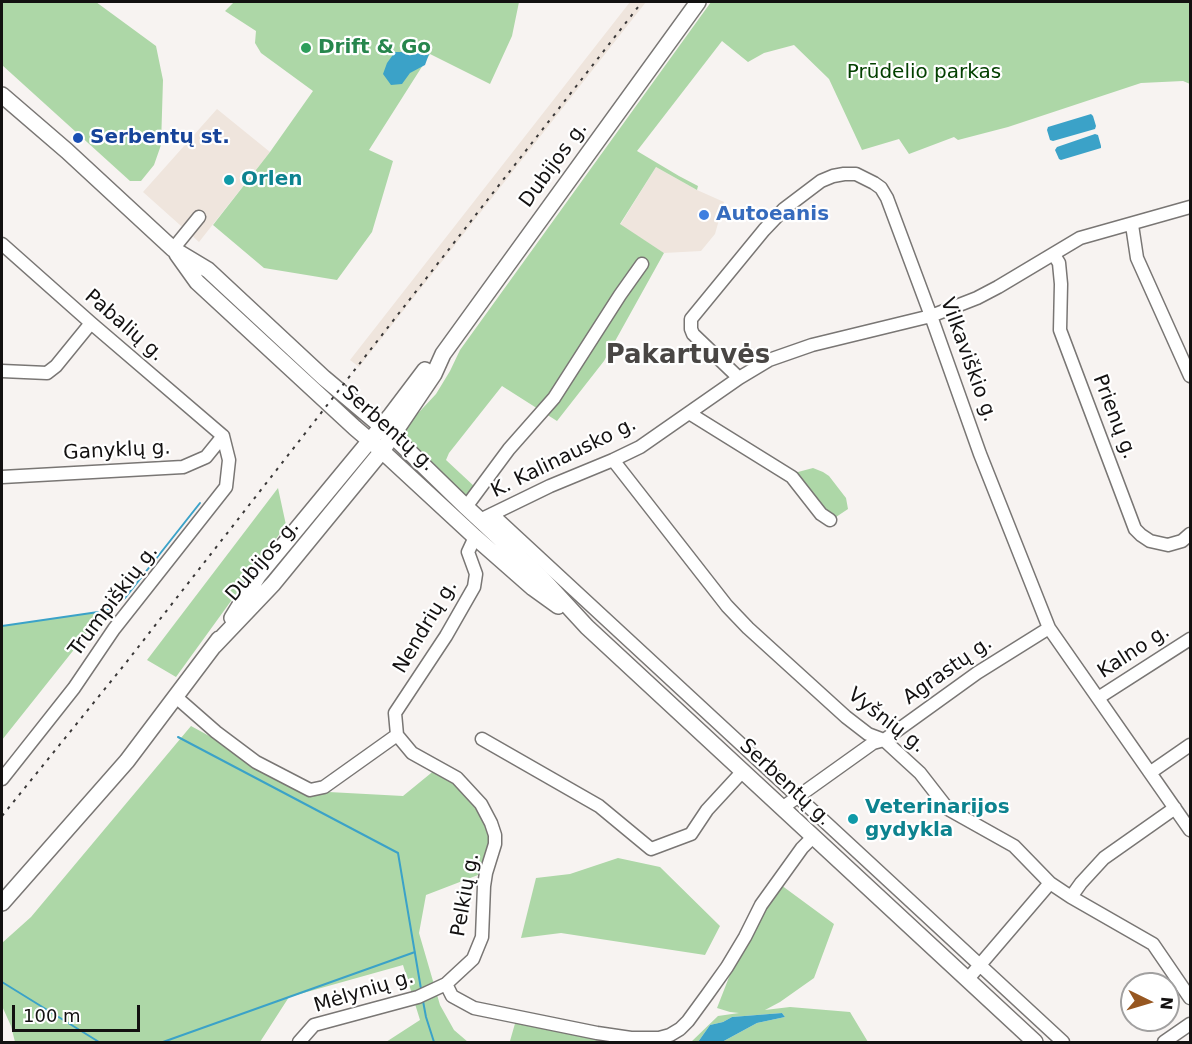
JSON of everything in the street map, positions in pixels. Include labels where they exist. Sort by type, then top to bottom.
[{"type":"main road","name":"Dubijos g.","points":[[2,903],[127,761],[214,646],[273,584],[387,431],[427,368],[443,354],[698,2]]},
{"type":"main road","name":"Serbentų g.","points":[[2,95],[174,249],[208,270],[324,378],[387,431],[466,507],[486,517],[587,627],[1035,1042]]},
{"type":"main road","name":"Serbentų g.","points":[[174,249],[197,282],[475,537],[533,588],[587,627]]},
{"type":"street","name":"Vilkaviškio g.","points":[[739,378],[693,334],[691,320],[784,208],[821,182],[833,176],[856,174],[881,188],[887,198],[931,316],[980,454],[1049,628],[1191,830]]},
{"type":"street","name":"K. Kalinausko g.","points":[[486,517],[640,447],[739,378],[769,360],[812,345],[931,316],[977,298],[1080,238],[1191,207]]},
{"type":"street","points":[[174,249],[199,217]]},
{"type":"street","points":[[1132,225],[1137,258],[1191,376]]},
{"type":"street","name":"Pabalių g.","points":[[2,244],[223,436]]},
{"type":"street","name":"Prienų g.","points":[[1054,255],[1059,263],[1061,284],[1060,330],[1135,529],[1150,541],[1161,544],[1182,542],[1191,534]]},
{"type":"street","points":[[466,507],[509,449],[554,398],[642,264]]},
{"type":"street","points":[[2,371],[46,373],[56,366],[91,323]]},
{"type":"street","points":[[689,412],[792,477],[821,514],[830,520]]},
{"type":"street","name":"Ganyklų g.","points":[[2,477],[183,467],[206,457],[223,436]]},
{"type":"street","name":"Trumpiškių g.","points":[[2,779],[74,688],[114,629],[226,487],[229,460],[223,436]]},
{"type":"street","name":"Vyšnių g.","points":[[613,460],[748,628],[846,717],[868,734],[884,740],[920,773],[948,808],[1014,846],[1050,884],[1153,944],[1191,998]]},
{"type":"street","points":[[486,517],[797,796],[1063,1042]]},
{"type":"street","name":"Nendrių g.","points":[[397,735],[395,713],[446,636],[474,586],[476,574],[468,552],[475,537]]},
{"type":"street","name":"Agrastų g.","points":[[782,808],[873,743],[884,740],[977,672],[1049,628]]},
{"type":"street","name":"Kalno g.","points":[[1098,698],[1191,639]]},
{"type":"street","points":[[176,697],[255,762],[310,790],[324,787],[397,735]]},
{"type":"street","name":"Pelkių g.","points":[[397,735],[412,753],[457,778],[481,804],[495,835],[495,844],[484,886],[482,937],[473,959],[446,984]]},
{"type":"street","points":[[482,740],[599,806],[651,849],[691,834],[707,810],[742,772]]},
{"type":"street","points":[[1150,772],[1191,746]]},
{"type":"street","points":[[1071,897],[1104,858],[1175,808]]},
{"type":"street","points":[[446,984],[452,996],[474,1008],[631,1038],[659,1038],[670,1035],[688,1021],[707,995],[745,937],[761,905],[802,848],[813,837]]},
{"type":"street","points":[[968,980],[1050,884]]},
{"type":"street","name":"Mėlynių g.","points":[[299,1042],[314,1025],[418,997],[446,984]]},
{"type":"street","points":[[1164,1042],[1191,1024]]},
{"type":"shaded area","points":[[630,2],[646,2],[359,367],[350,360]]},
{"type":"shaded area","points":[[217,109],[270,152],[199,242],[143,192]]},
{"type":"shaded area","points":[[656,167],[724,202],[715,234],[701,251],[664,253],[620,225]]},
{"type":"green space","points":[[2,2],[96,2],[156,46],[163,80],[161,145],[154,165],[141,181],[130,181],[2,65]]},
{"type":"green space","points":[[234,2],[519,2],[512,36],[490,84],[430,54],[369,150],[393,161],[372,232],[337,280],[264,268],[213,225],[270,152],[313,91],[261,53],[255,43],[256,31],[225,11]]},
{"type":"green space","name":"Prūdelio parkas","points":[[711,2],[1190,2],[1190,84],[1183,81],[1141,83],[1008,127],[958,140],[954,137],[909,154],[899,139],[862,150],[829,79],[794,45],[764,53],[748,62],[722,41],[637,151],[698,186],[697,190],[656,167],[620,224],[664,253],[604,361],[557,421],[502,386],[449,453],[446,460],[475,487],[464,501],[404,440],[404,431],[436,394],[460,350]]},
{"type":"green space","points":[[813,468],[829,476],[846,498],[848,509],[833,519],[792,477],[798,472]]},
{"type":"green space","points":[[278,488],[286,525],[176,677],[147,660]]},
{"type":"green space","points":[[105,611],[80,642],[2,740],[2,626]]},
{"type":"green space","points":[[191,726],[310,791],[403,796],[436,769],[458,784],[486,820],[490,843],[478,875],[426,895],[419,933],[440,1005],[454,1030],[468,1042],[386,1042],[420,1020],[403,965],[289,997],[260,1042],[15,1042],[2,1006],[2,943],[31,917]]},
{"type":"green space","points":[[618,858],[660,867],[720,926],[705,955],[561,933],[521,938],[536,878],[570,874]]},
{"type":"green space","points":[[781,885],[834,924],[814,978],[765,1010],[790,1007],[850,1012],[868,1042],[722,1042],[757,1023],[785,1017],[782,1013],[732,1017],[710,1025],[698,1042],[691,1042],[718,1016],[739,1013],[717,1008],[731,972],[765,908]]},
{"type":"green space","points":[[516,1020],[599,1038],[600,1042],[508,1042]]},
{"type":"water","points":[[395,52],[429,54],[425,65],[410,73],[402,84],[391,85],[383,74]]},
{"type":"water","points":[[1091,114],[1095,129],[1050,140],[1048,127]]},
{"type":"water","points":[[1095,134],[1098,135],[1101,148],[1059,159],[1055,150],[1057,147]]},
{"type":"water","points":[[782,1013],[785,1017],[757,1023],[722,1042],[698,1042],[710,1025],[732,1017]]},
{"type":"waterway","points":[[2,626],[105,611],[114,606],[125,598],[200,503]]},
{"type":"waterway","points":[[178,737],[398,853],[421,989]]},
{"type":"waterway","points":[[163,1042],[415,952]]},
{"type":"waterway","points":[[2,982],[99,1042]]},
{"type":"waterway","points":[[423,1001],[434,1042]]},
{"type":"railway","points":[[2,816],[125,664],[642,2]]},
{"type":"place","name":"Drift & Go","points":[[306,48]]},
{"type":"place","name":"Serbentų st.","points":[[78,138]]},
{"type":"place","name":"Orlen","points":[[229,180]]},
{"type":"place","name":"Autoeanis","points":[[704,215]]},
{"type":"place","name":"Veterinarijos gydykla","points":[[853,819]]},
{"type":"district","name":"Pakartuvės","points":[[688,356]]}]
